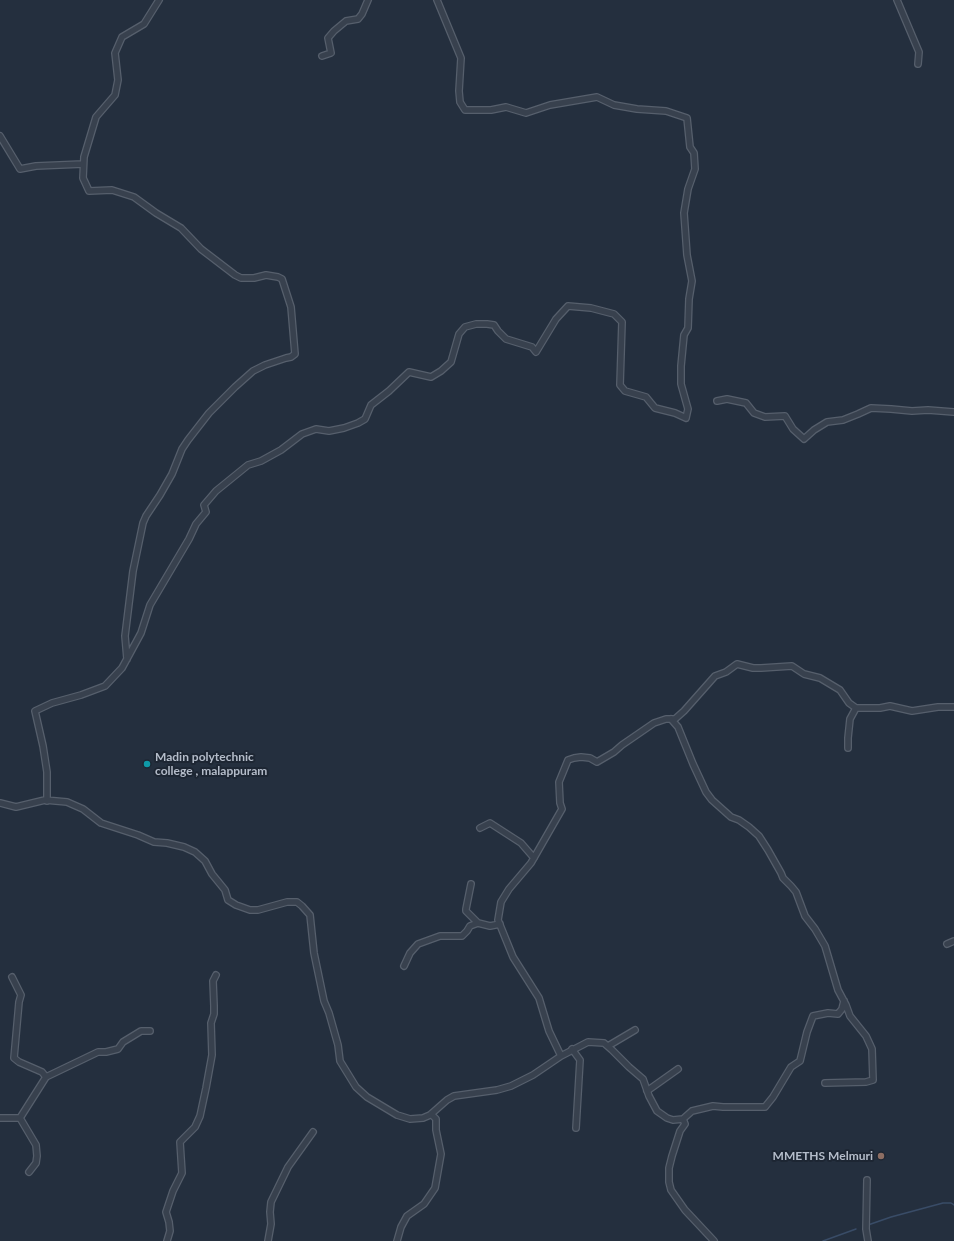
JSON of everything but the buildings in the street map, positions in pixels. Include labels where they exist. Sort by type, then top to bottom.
[{"type":"street","points":[[126,660],[125,636],[133,571],[143,523],[165,487],[178,462],[182,449],[209,413],[253,371],[265,365],[291,357],[295,354],[291,307],[282,279],[266,275],[254,278],[241,278],[235,275],[201,249],[181,228],[156,213],[134,197],[112,190],[89,191],[82,178],[84,157],[96,117],[115,95],[118,80],[115,53],[122,37],[144,24],[158,0]]},
{"type":"street","points":[[322,56],[331,53],[328,38],[346,20],[358,19],[362,14],[368,0]]},
{"type":"street","points":[[47,801],[47,772],[35,711],[52,703],[81,695],[105,686],[122,668],[141,633],[150,605],[189,539],[196,524],[206,512],[204,505],[216,491],[248,465],[261,461],[281,450],[302,434],[316,429],[329,431],[344,428],[361,421],[364,419],[371,405],[389,391],[409,372],[431,377],[441,371],[451,362],[460,334],[464,327],[476,324],[494,325],[506,339],[532,347],[536,352],[556,319],[568,306],[591,308],[614,314],[622,322],[620,385],[625,391],[646,397],[655,408],[675,413],[686,418],[688,409],[682,384],[681,366],[684,335],[688,328],[689,298],[692,281],[687,255],[684,213],[688,189],[695,169],[694,152],[690,147],[687,118],[666,111],[637,109],[614,105],[597,98],[550,105],[526,113],[506,107],[491,110],[465,110],[460,102],[459,91],[461,58],[437,0]]},
{"type":"street","points":[[897,0],[919,52],[918,64]]},
{"type":"street","points":[[0,136],[20,169],[36,166],[83,164]]},
{"type":"street","points":[[717,401],[727,399],[746,403],[754,413],[765,417],[786,416],[792,429],[804,439],[814,430],[827,422],[843,420],[870,408],[954,412]]},
{"type":"street","points":[[561,1056],[549,1031],[539,998],[513,957],[498,920],[501,902],[509,889],[534,858],[562,809],[560,803],[559,782],[568,760],[581,757],[590,758],[597,762],[614,752],[654,723],[675,718],[684,711],[715,676],[726,672],[737,664],[753,668],[792,666],[804,674],[820,678],[840,690],[849,702],[856,708],[880,708],[890,706],[912,711],[938,707],[954,707]]},
{"type":"street","points":[[848,748],[850,719],[856,708]]},
{"type":"street","points":[[671,719],[678,727],[706,792],[712,800],[732,817],[749,827],[759,836],[783,878],[796,892],[805,916],[825,946],[838,990],[850,1016],[866,1036],[872,1049],[873,1080],[866,1082],[825,1084]]},
{"type":"street","points":[[0,803],[16,807],[47,801],[67,802],[83,809],[101,824],[138,835],[154,842],[184,847],[195,852],[205,861],[212,874],[225,890],[228,900],[236,905],[250,910],[258,910],[287,902],[297,902],[310,915],[314,953],[324,1001],[338,1045],[340,1061],[356,1087],[367,1097],[397,1115],[410,1119],[423,1118],[432,1114],[446,1100],[454,1096],[497,1090],[511,1086],[550,1064],[572,1049],[588,1042],[604,1043],[643,1078],[647,1091],[657,1111],[667,1118],[674,1120],[682,1119],[692,1111],[713,1106],[722,1108],[765,1107],[773,1097],[791,1067],[800,1061],[807,1032],[813,1016],[828,1013],[838,1014],[842,1009],[844,1001]]},
{"type":"street","points":[[480,828],[490,823],[521,843],[534,858]]},
{"type":"street","points":[[471,884],[466,911],[478,923],[490,926],[500,924]]},
{"type":"street","points":[[404,966],[410,953],[418,944],[440,936],[462,936],[470,926],[478,923]]},
{"type":"street","points":[[947,944],[954,941]]},
{"type":"street","points":[[167,1241],[170,1231],[166,1212],[173,1191],[182,1173],[180,1142],[195,1127],[200,1116],[204,1100],[212,1055],[211,1023],[214,1014],[213,981],[216,975]]},
{"type":"street","points":[[12,977],[21,995],[19,1002],[14,1058],[19,1062],[42,1072],[46,1077]]},
{"type":"street","points":[[608,1046],[635,1030]]},
{"type":"street","points":[[20,1118],[46,1077],[98,1052],[118,1049],[123,1042],[141,1032],[150,1031]]},
{"type":"street","points":[[572,1049],[580,1060],[576,1128]]},
{"type":"street","points":[[647,1091],[678,1069]]},
{"type":"street","points":[[397,1241],[401,1227],[407,1216],[424,1204],[435,1188],[441,1154],[436,1130],[436,1119],[432,1114]]},
{"type":"street","points":[[0,1118],[20,1118]]},
{"type":"street","points":[[20,1118],[36,1145],[36,1163],[29,1172]]},
{"type":"street","points":[[682,1119],[685,1124],[680,1131],[669,1168],[669,1182],[671,1190],[685,1210],[714,1241]]},
{"type":"street","points":[[268,1241],[271,1224],[271,1202],[288,1167],[313,1132]]},
{"type":"street","points":[[867,1180],[866,1229],[868,1241]]},
{"type":"waterway","points":[[868,1225],[891,1217],[943,1203],[951,1203],[954,1205]]},
{"type":"waterway","points":[[823,1241],[856,1229]]},
{"type":"place","name":"Madin polytechnic college , malappuram","points":[[147,764]]},
{"type":"place","name":"MMETHS Melmuri","points":[[881,1156]]}]
